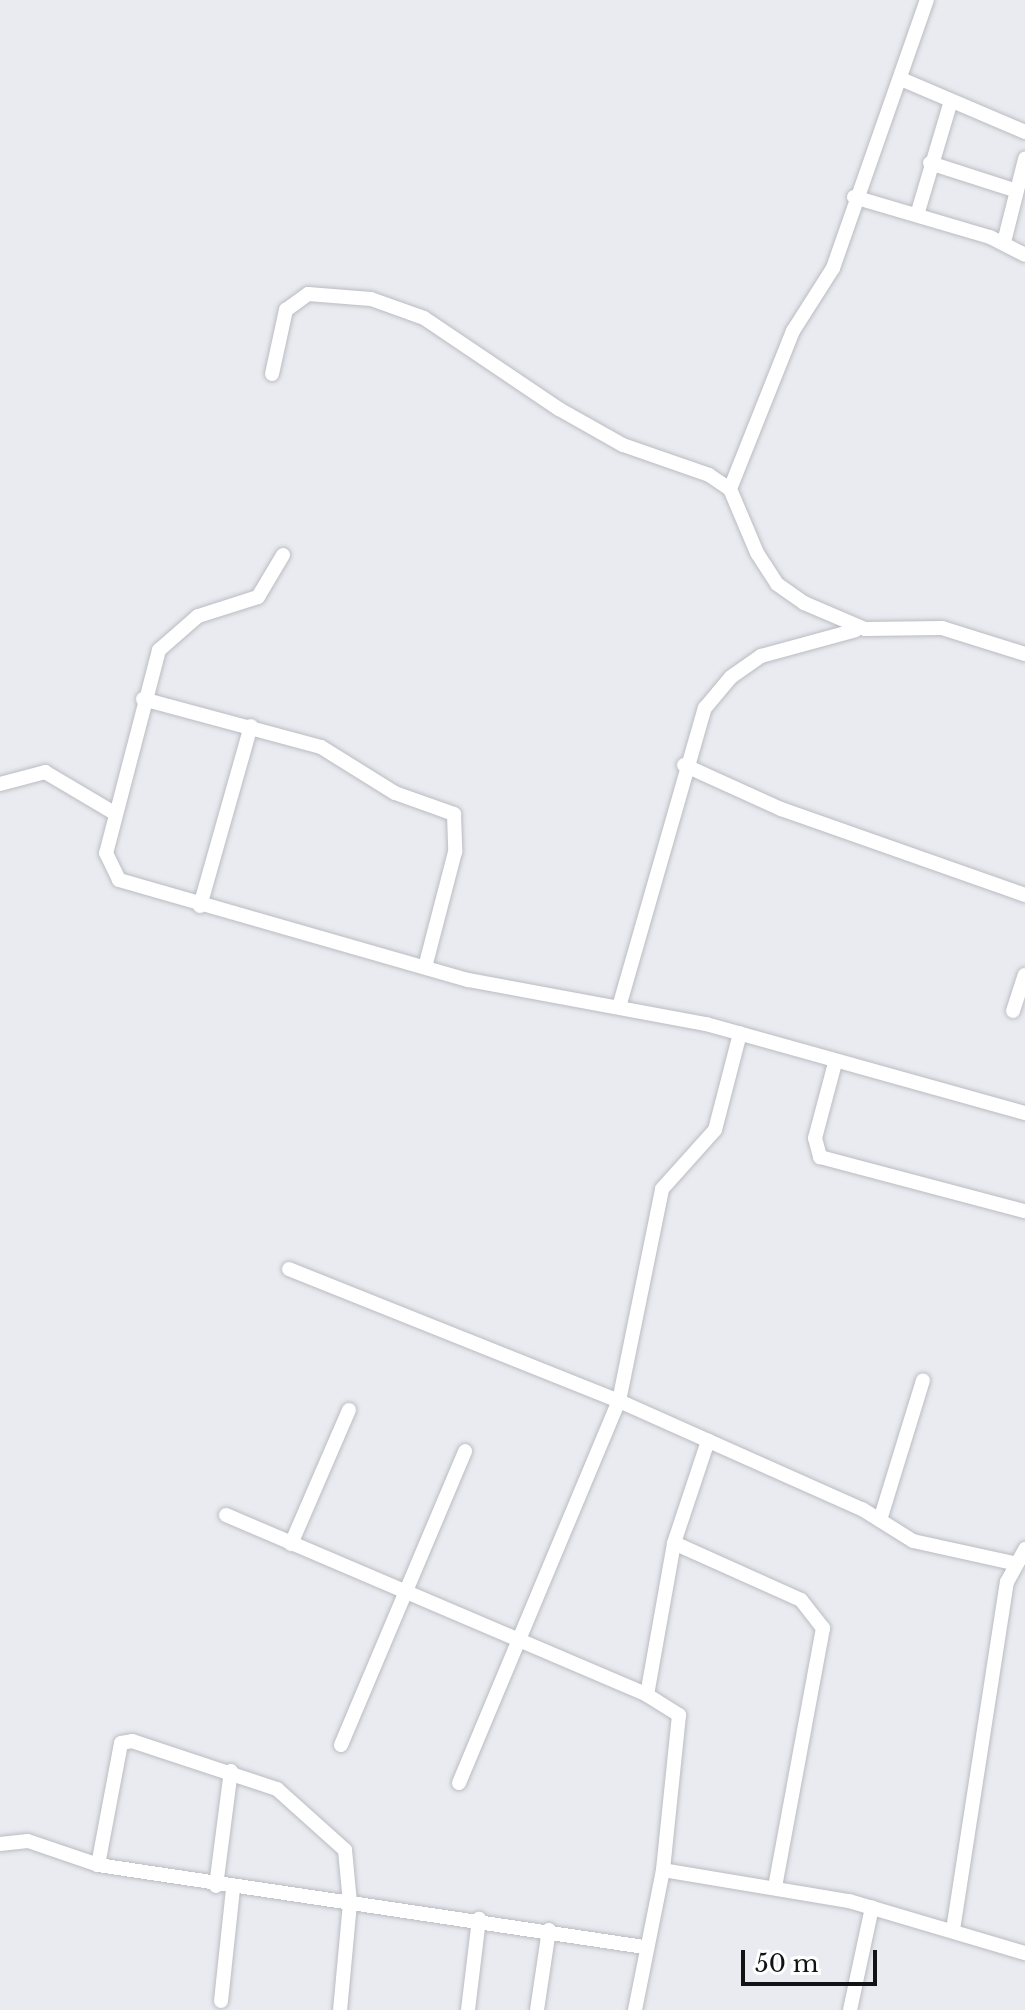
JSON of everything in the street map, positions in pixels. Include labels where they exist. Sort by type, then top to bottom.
[{"type":"street","points":[[730,489],[793,331],[833,268],[854,197],[901,79],[927,0]]},
{"type":"street","points":[[901,79],[950,104],[1025,132]]},
{"type":"street","points":[[917,215],[950,104]]},
{"type":"street","points":[[1004,242],[1025,159]]},
{"type":"street","points":[[930,163],[1017,191]]},
{"type":"street","points":[[854,197],[1004,242],[1025,255]]},
{"type":"street","points":[[272,374],[281,325],[295,300],[328,293],[371,299],[424,318],[623,445],[709,475],[730,489],[777,584],[835,620],[865,629]]},
{"type":"street","points":[[283,555],[258,597],[198,616],[159,650],[143,699],[106,853],[111,871],[128,885],[525,993],[619,1007],[740,1033],[835,1063],[1025,1113]]},
{"type":"street","points":[[619,1007],[684,765],[705,708],[731,677],[761,656],[865,629],[942,628],[1025,654]]},
{"type":"street","points":[[143,699],[321,747],[395,793],[454,814],[455,852],[425,967]]},
{"type":"street","points":[[200,906],[251,726]]},
{"type":"street","points":[[684,765],[781,809],[1025,895]]},
{"type":"street","points":[[0,784],[45,772],[114,813]]},
{"type":"street","points":[[1013,1011],[1025,975]]},
{"type":"street","points":[[459,1783],[619,1401],[662,1189],[715,1130],[740,1033]]},
{"type":"street","points":[[835,1063],[815,1138],[820,1157],[1025,1211]]},
{"type":"street","points":[[289,1269],[619,1401],[880,1520],[929,1547],[1013,1563]]},
{"type":"street","points":[[880,1520],[923,1380]]},
{"type":"street","points":[[291,1544],[349,1410]]},
{"type":"street","points":[[647,1695],[674,1543],[708,1441]]},
{"type":"street","points":[[341,1745],[465,1451]]},
{"type":"street","points":[[226,1515],[519,1643],[647,1695],[679,1715],[681,1729],[663,1870],[644,1947],[635,2010]]},
{"type":"street","points":[[674,1543],[801,1600],[823,1628],[775,1887]]},
{"type":"street","points":[[953,1930],[1013,1563],[1025,1549]]},
{"type":"street","points":[[98,1865],[121,1743],[132,1741],[231,1771],[277,1789],[336,1839],[348,1861],[350,1903],[340,2010]]},
{"type":"street","points":[[216,1886],[231,1771]]},
{"type":"street","points":[[0,1844],[28,1841],[98,1865],[216,1886],[479,1919],[644,1947]]},
{"type":"street","points":[[663,1870],[775,1887],[872,1907],[1025,1953]]},
{"type":"street","points":[[221,2001],[233,1888]]},
{"type":"street","points":[[850,2010],[872,1907]]},
{"type":"street","points":[[468,2010],[479,1919]]},
{"type":"street","points":[[537,2010],[549,1930]]}]
